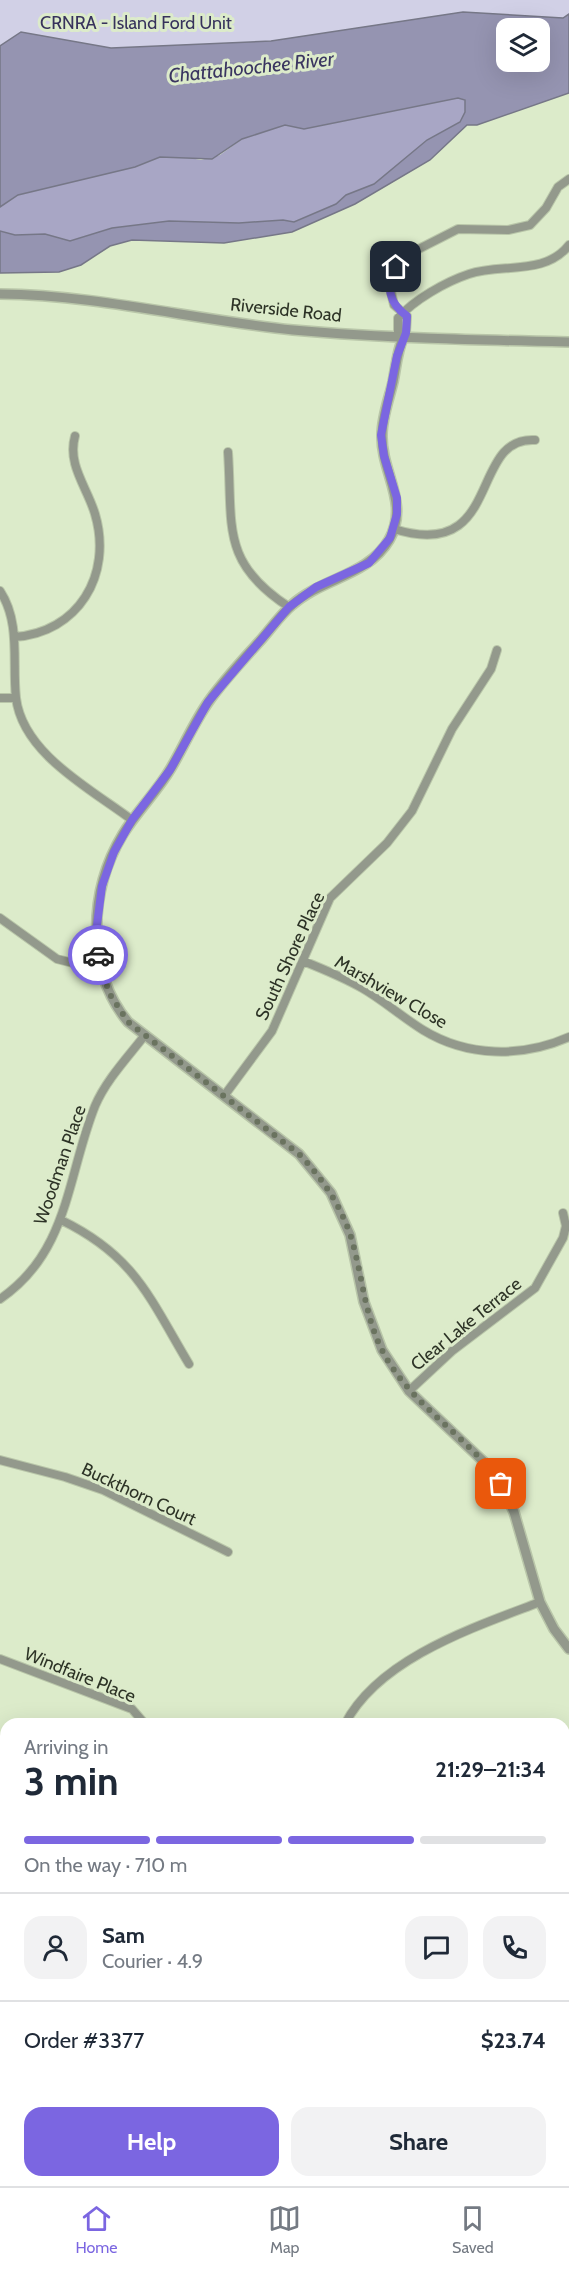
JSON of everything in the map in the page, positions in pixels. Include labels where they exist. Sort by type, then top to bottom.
[{"type":"street","points":[[569,178],[558,187],[546,208],[530,225],[508,230],[458,229],[403,257],[390,283],[390,297],[407,316],[406,333],[397,356],[381,435],[384,456],[397,498],[394,529],[384,548],[369,563],[316,587],[289,607],[208,702],[170,770],[132,820],[114,852],[102,886],[96,933],[100,965],[116,1007],[128,1022],[299,1154],[331,1193],[350,1236],[364,1302],[374,1332],[390,1364],[409,1391],[484,1462],[501,1484],[514,1512],[540,1602],[554,1629],[569,1650]]},
{"type":"street","points":[[402,313],[441,288],[469,274],[538,264],[562,255],[569,245]]},
{"type":"street","name":"Riverside Road","points":[[0,294],[55,297],[291,330],[403,338],[569,342]]},
{"type":"street","points":[[14,637],[41,633],[64,622],[82,603],[93,579],[99,554],[98,531],[95,514],[72,460],[75,436]]},
{"type":"street","points":[[394,529],[426,536],[458,526],[477,506],[492,469],[502,453],[518,442],[535,440]]},
{"type":"street","points":[[228,452],[233,538],[238,556],[254,579],[289,607]]},
{"type":"street","points":[[0,591],[9,609],[14,637],[16,698],[24,726],[40,749],[132,820]]},
{"type":"street","name":"South Shore Place","points":[[224,1096],[272,1031],[330,898],[387,843],[412,811],[452,729],[491,669],[497,650]]},
{"type":"street","points":[[0,698],[16,698]]},
{"type":"street","points":[[0,918],[57,959],[100,965]]},
{"type":"street","name":"Marshview Close","points":[[303,961],[361,987],[423,1030],[464,1048],[504,1052],[525,1050],[569,1037]]},
{"type":"street","name":"Woodman Place","points":[[0,1299],[26,1278],[61,1220],[95,1106],[113,1077],[145,1035]]},
{"type":"street","name":"Clear Lake Terrace","points":[[409,1391],[452,1351],[535,1288],[563,1238],[566,1226],[563,1213]]},
{"type":"street","points":[[61,1220],[98,1239],[126,1264],[142,1284],[189,1364]]},
{"type":"street","name":"Buckthorn Court","points":[[0,1460],[65,1477],[103,1490],[228,1552]]},
{"type":"street","points":[[349,1718],[364,1695],[389,1673],[466,1632],[540,1602]]},
{"type":"street","name":"Windfaire Place","points":[[0,1659],[132,1709],[140,1718]]},
{"type":"green space","name":"CRNRA - Island Ford Unit","points":[[0,0],[569,0],[569,14],[563,18],[463,12],[271,41],[111,48],[21,32],[0,46]]},
{"type":"shaded area","points":[[458,98],[465,100],[465,112],[461,122],[427,140],[374,184],[346,195],[336,204],[294,222],[283,220],[239,223],[169,221],[112,228],[70,241],[45,234],[15,235],[0,231],[0,207],[18,195],[135,167],[160,157],[178,156],[201,160],[220,155],[242,139],[285,125],[304,129]]},
{"type":"water","name":"Chattahoochee River","points":[[463,12],[563,18],[569,14],[569,93],[477,125],[467,125],[430,160],[355,204],[292,232],[224,243],[132,240],[110,246],[81,265],[59,272],[0,273],[0,231],[15,235],[45,234],[70,241],[112,228],[169,221],[239,223],[283,220],[294,222],[336,204],[346,195],[374,184],[427,140],[460,122],[465,112],[465,100],[458,98],[304,129],[285,125],[242,139],[212,159],[160,157],[135,167],[18,195],[0,207],[0,46],[21,32],[111,48],[271,41]]},
{"type":"way so far","points":[[98,955],[109,993],[116,1007],[128,1022],[299,1154],[316,1172],[342,1213],[355,1253],[364,1302],[374,1332],[390,1364],[409,1391],[484,1462],[501,1484]]},
{"type":"route","points":[[98,955],[96,933],[102,886],[107,868],[122,836],[170,770],[208,702],[289,607],[316,587],[356,571],[369,563],[384,548],[394,529],[397,498],[384,456],[381,435],[397,356],[407,326],[407,316],[394,305],[390,297],[390,283],[396,267]]}]
